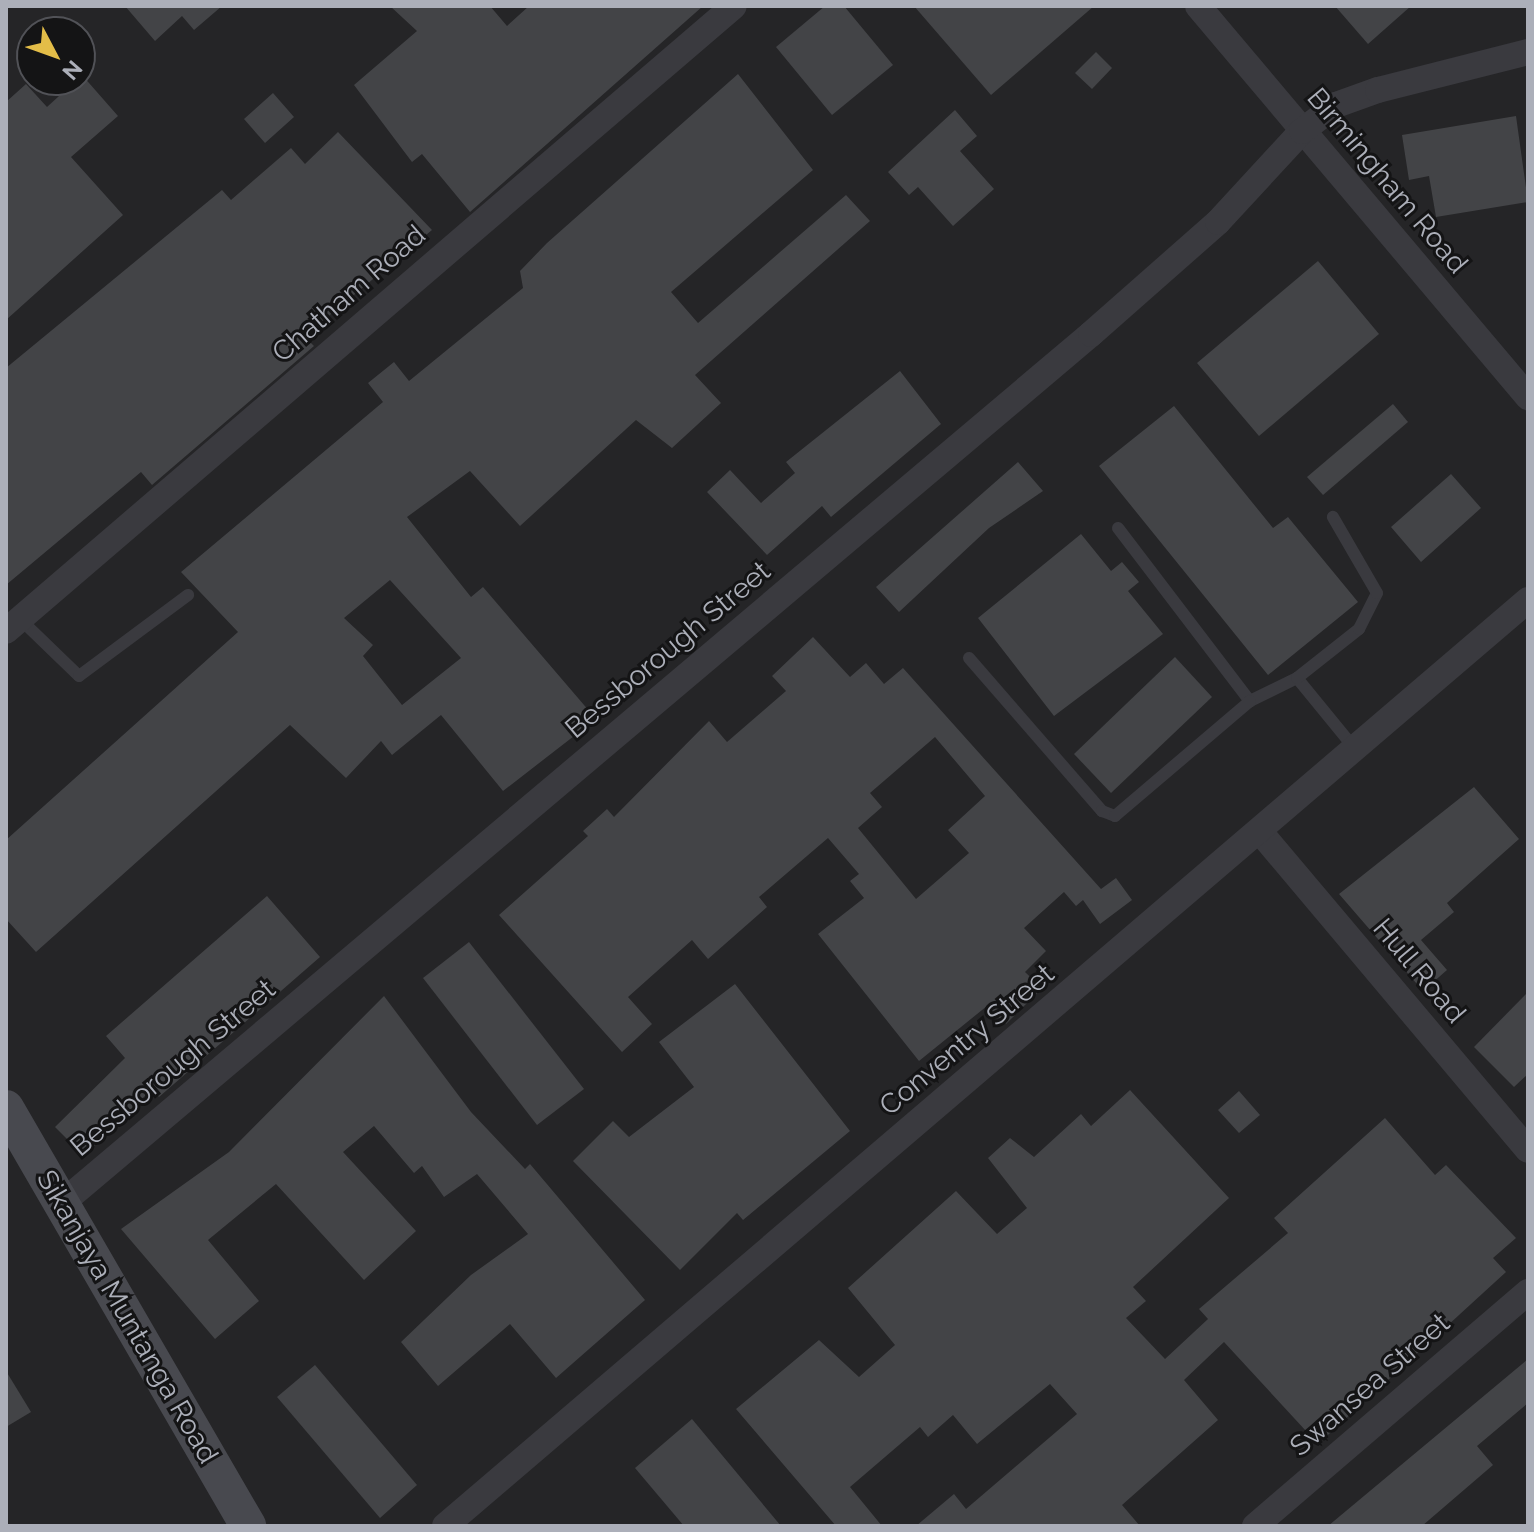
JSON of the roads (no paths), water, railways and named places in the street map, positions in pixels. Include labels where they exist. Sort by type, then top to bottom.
[{"type":"street","name":"Chatham Road","points":[[13,625],[734,6]]},
{"type":"street","name":"Birmingham Road","points":[[1198,6],[1528,397]]},
{"type":"street","name":"Bessborough Street","points":[[62,1203],[1091,334],[1218,222],[1302,131],[1336,105],[1378,90],[1528,52]]},
{"type":"street","name":"Conventry Street","points":[[445,1526],[1261,833],[1528,600]]},
{"type":"street","name":"Hull Road","points":[[1261,833],[1528,1150]]},
{"type":"street","name":"Sikanjaya Muntanga Road","points":[[6,1108],[248,1526]]},
{"type":"street","name":"Swansea Street","points":[[1255,1526],[1528,1292]]},
{"type":"lane","points":[[969,658],[1102,811],[1115,816],[1250,701],[1297,678],[1359,629],[1377,593],[1333,517]]},
{"type":"lane","points":[[1118,528],[1250,701]]},
{"type":"lane","points":[[13,625],[79,676],[188,595]]},
{"type":"lane","points":[[1297,678],[1356,750]]}]
